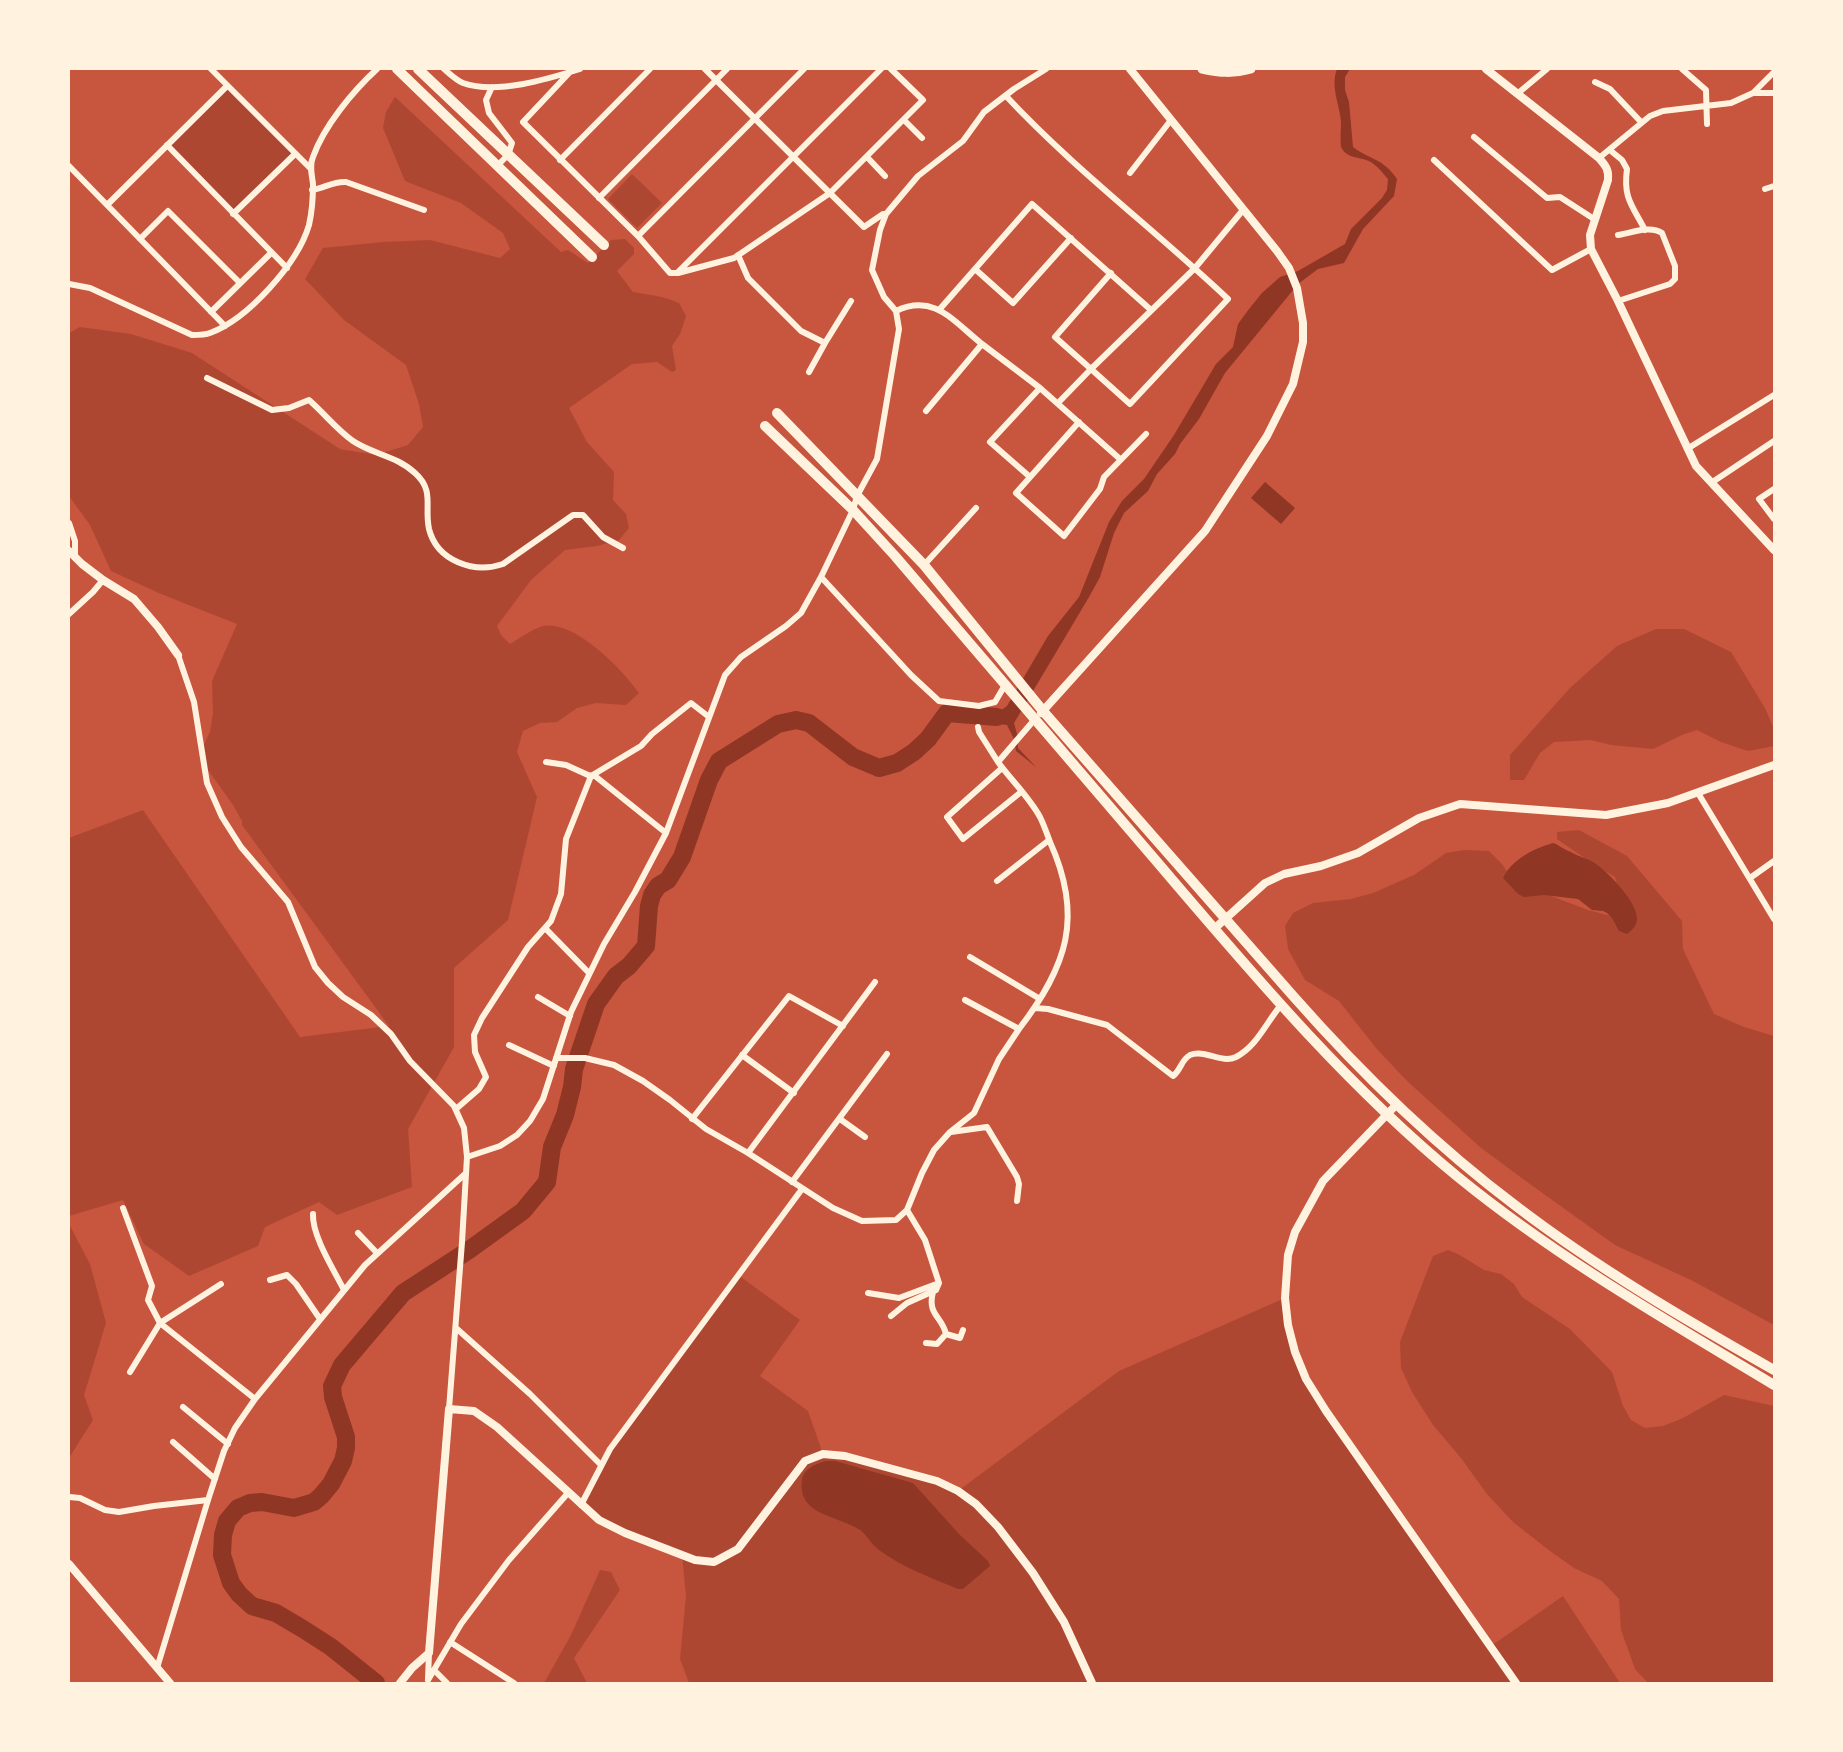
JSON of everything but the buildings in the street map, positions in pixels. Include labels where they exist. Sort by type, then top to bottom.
[{"type":"main road","points":[[397,69],[592,258]]},
{"type":"main road","points":[[418,69],[604,245]]},
{"type":"main road","points":[[1202,69],[1224,74],[1251,69]]},
{"type":"main road","points":[[777,413],[924,565],[1017,680],[1036,711],[1214,929],[1324,1052],[1457,1176],[1534,1234],[1605,1284],[1774,1385]]},
{"type":"main road","points":[[765,426],[853,510],[1009,689],[1036,711],[1226,918],[1329,1036],[1445,1149],[1515,1206],[1601,1266],[1774,1370]]},
{"type":"street","points":[[211,69],[311,169]]},
{"type":"street","points":[[69,284],[90,288],[192,335],[207,334],[225,326],[243,312],[287,268],[300,247],[309,223],[312,158],[323,135],[362,82],[377,69]]},
{"type":"street","points":[[444,69],[461,82],[492,87],[531,82],[580,69]]},
{"type":"street","points":[[560,160],[650,69]]},
{"type":"street","points":[[705,69],[864,227],[886,214]]},
{"type":"street","points":[[599,198],[727,69]]},
{"type":"street","points":[[638,236],[804,69]]},
{"type":"street","points":[[678,273],[881,69]]},
{"type":"street","points":[[570,72],[523,122],[638,236],[670,273],[678,273],[734,258],[830,193],[923,100],[891,69]]},
{"type":"street","points":[[1032,69],[1038,74]]},
{"type":"street","points":[[466,1157],[500,1146],[517,1135],[530,1121],[543,1099],[570,1016],[589,973],[666,833],[725,675],[741,657],[801,613],[821,577],[853,510],[857,496],[877,459],[899,329],[896,311],[884,297],[872,270],[880,230],[886,214],[918,176],[956,147],[984,112],[1046,69]]},
{"type":"street","points":[[998,762],[1036,711],[1205,531],[1267,436],[1293,384],[1303,342],[1300,302],[1289,268],[1130,69]]},
{"type":"street","points":[[1486,69],[1599,158],[1609,172],[1590,236],[1591,249],[1696,465],[1774,550]]},
{"type":"street","points":[[1517,94],[1547,69]]},
{"type":"street","points":[[1682,69],[1706,90],[1707,124]]},
{"type":"street","points":[[1599,158],[1611,151],[1641,122],[1663,111],[1731,103],[1753,93],[1774,72]]},
{"type":"street","points":[[1595,82],[1610,89],[1641,122]]},
{"type":"street","points":[[107,205],[227,86]]},
{"type":"street","points":[[492,87],[486,100],[489,113],[512,143],[508,155],[497,166]]},
{"type":"street","points":[[1753,93],[1774,93]]},
{"type":"street","points":[[1006,96],[1051,143],[1228,299],[1130,404],[1055,337],[1111,273]]},
{"type":"street","points":[[903,120],[922,138]]},
{"type":"street","points":[[1130,172],[1171,120]]},
{"type":"street","points":[[1474,137],[1547,198],[1560,197],[1594,219]]},
{"type":"street","points":[[167,145],[287,268]]},
{"type":"street","points":[[1611,151],[1622,160],[1627,169],[1626,195],[1645,230]]},
{"type":"street","points":[[233,214],[295,154]]},
{"type":"street","points":[[867,157],[885,176]]},
{"type":"street","points":[[1434,159],[1552,270],[1591,249]]},
{"type":"street","points":[[70,170],[225,326]]},
{"type":"street","points":[[312,190],[338,182],[346,182],[424,210]]},
{"type":"street","points":[[1765,189],[1774,186]]},
{"type":"street","points":[[939,310],[1032,204],[1151,310]]},
{"type":"street","points":[[140,239],[168,210],[240,283]]},
{"type":"street","points":[[1058,403],[1195,268],[1243,210]]},
{"type":"street","points":[[1618,235],[1658,230],[1662,233],[1675,266],[1675,279],[1671,284],[1618,301]]},
{"type":"street","points":[[975,269],[1013,303],[1071,238]]},
{"type":"street","points":[[211,312],[271,253]]},
{"type":"street","points":[[738,255],[748,278],[801,331],[825,343]]},
{"type":"street","points":[[809,372],[851,301]]},
{"type":"street","points":[[896,311],[909,305],[920,304],[939,310],[1040,388],[1120,459]]},
{"type":"street","points":[[926,411],[982,344]]},
{"type":"street","points":[[207,378],[272,410],[289,408],[309,400],[354,442],[406,465],[418,476],[427,492],[429,529],[433,539],[444,553],[462,565],[492,568],[503,564],[573,515],[578,514],[583,515],[603,537],[623,548]]},
{"type":"street","points":[[1030,477],[990,442],[1040,388]]},
{"type":"street","points":[[1687,449],[1774,395]]},
{"type":"street","points":[[1079,422],[1016,493],[1064,536],[1100,489],[1104,477],[1146,434]]},
{"type":"street","points":[[1711,483],[1774,441]]},
{"type":"street","points":[[1774,489],[1759,499],[1774,519]]},
{"type":"street","points":[[924,565],[976,508]]},
{"type":"street","points":[[69,523],[75,541],[75,558]]},
{"type":"street","points":[[69,551],[103,580],[134,599],[178,655],[194,702],[207,783],[222,817],[242,847],[288,902],[315,967],[328,983],[391,1034],[410,1061],[456,1109],[464,1128],[466,1157],[461,1260],[428,1682]]},
{"type":"street","points":[[821,577],[911,675],[939,701],[979,706],[995,702],[1009,689]]},
{"type":"street","points":[[69,614],[103,580]]},
{"type":"street","points":[[456,1109],[479,1089],[486,1077],[474,1045],[474,1035],[482,1018],[528,947],[551,921],[561,894],[566,839],[591,776],[640,746],[691,703],[709,717]]},
{"type":"street","points":[[556,1058],[585,1058],[614,1065],[643,1081],[692,1119],[833,1208],[862,1221],[896,1220],[906,1210],[921,1173],[934,1150],[950,1132],[974,1113],[999,1059],[1035,1008],[1057,968],[1068,930],[1066,884],[1039,816],[1002,768],[978,727]]},
{"type":"street","points":[[546,762],[566,765],[595,776],[666,833]]},
{"type":"street","points":[[1214,929],[1265,883],[1284,874],[1321,866],[1358,853],[1419,818],[1460,804],[1606,815],[1668,803],[1774,765]]},
{"type":"street","points":[[1002,768],[947,817],[963,839],[1021,792]]},
{"type":"street","points":[[1698,793],[1774,919]]},
{"type":"street","points":[[997,881],[1049,840]]},
{"type":"street","points":[[1750,878],[1774,861]]},
{"type":"street","points":[[545,928],[589,973]]},
{"type":"street","points":[[970,957],[1040,999]]},
{"type":"street","points":[[748,1153],[875,982]]},
{"type":"street","points":[[692,1119],[789,996],[843,1026]]},
{"type":"street","points":[[538,997],[570,1016]]},
{"type":"street","points":[[964,1000],[1019,1029]]},
{"type":"street","points":[[1035,1008],[1048,1009],[1107,1025],[1173,1076],[1189,1056],[1196,1054],[1226,1060],[1252,1046],[1281,1005]]},
{"type":"street","points":[[509,1045],[554,1066]]},
{"type":"street","points":[[792,1182],[887,1054]]},
{"type":"street","points":[[742,1055],[794,1093]]},
{"type":"street","points":[[1397,1104],[1323,1181],[1294,1232],[1286,1276],[1285,1298],[1288,1325],[1295,1352],[1306,1379],[1326,1411],[1516,1683]]},
{"type":"street","points":[[840,1119],[865,1137]]},
{"type":"street","points":[[950,1132],[987,1127],[1017,1177],[1019,1184],[1017,1201]]},
{"type":"street","points":[[158,1668],[207,1500],[235,1428],[320,1319],[377,1253],[465,1174]]},
{"type":"street","points":[[582,1505],[601,1465],[624,1430],[802,1189]]},
{"type":"street","points":[[123,1208],[152,1286],[148,1300],[160,1323],[255,1400]]},
{"type":"street","points":[[906,1210],[925,1240],[939,1283]]},
{"type":"street","points":[[313,1214],[321,1245],[344,1290]]},
{"type":"street","points":[[358,1233],[377,1253]]},
{"type":"street","points":[[270,1280],[287,1275],[296,1284],[320,1319]]},
{"type":"street","points":[[939,1283],[930,1302],[946,1334]]},
{"type":"street","points":[[868,1293],[899,1298],[939,1283]]},
{"type":"street","points":[[130,1372],[160,1323],[221,1284]]},
{"type":"street","points":[[891,1316],[907,1303],[933,1292]]},
{"type":"street","points":[[456,1328],[530,1394],[601,1465]]},
{"type":"street","points":[[946,1334],[960,1338],[963,1330]]},
{"type":"street","points":[[926,1343],[937,1344],[946,1334]]},
{"type":"street","points":[[183,1407],[228,1444]]},
{"type":"street","points":[[449,1409],[474,1411],[497,1427],[599,1520],[625,1533],[695,1560],[714,1562],[738,1549],[805,1461],[823,1454],[845,1456],[937,1481],[958,1491],[976,1504],[998,1527],[1033,1573],[1064,1622],[1092,1683]]},
{"type":"street","points":[[173,1442],[215,1479]]},
{"type":"street","points":[[428,1682],[461,1624],[509,1560],[568,1493]]},
{"type":"street","points":[[69,1497],[80,1498],[105,1510],[120,1512],[207,1500]]},
{"type":"street","points":[[69,1564],[170,1683]]},
{"type":"street","points":[[450,1642],[514,1683]]},
{"type":"street","points":[[400,1683],[429,1653]]},
{"type":"street","points":[[435,1671],[447,1683]]},
{"type":"shaded area","points":[[1337,69],[1350,69],[1345,77],[1345,90],[1349,102],[1353,147],[1392,172],[1397,179],[1394,196],[1363,229],[1344,263],[1318,269],[1298,284],[1225,373],[1199,419],[1175,454],[1157,474],[1148,491],[1124,513],[1114,533],[1100,577],[1014,723],[1018,748],[1036,767],[1016,751],[1014,739],[1007,725],[975,721],[975,710],[1000,711],[1007,706],[1048,636],[1079,597],[1109,522],[1122,501],[1144,479],[1174,435],[1216,364],[1233,347],[1238,324],[1249,309],[1280,277],[1298,271],[1345,244],[1351,229],[1387,190],[1388,179],[1378,168],[1367,160],[1347,154],[1341,147],[1341,122],[1335,82]]},
{"type":"shaded area","points":[[227,86],[295,154],[233,214],[167,145]]},
{"type":"shaded area","points":[[395,97],[561,252],[568,250],[588,263],[611,240],[625,239],[634,248],[634,254],[617,271],[633,292],[662,297],[679,303],[686,316],[680,334],[672,346],[676,370],[672,372],[657,362],[632,364],[569,408],[587,442],[614,472],[613,500],[626,514],[629,528],[619,540],[597,546],[565,550],[531,580],[497,626],[501,635],[510,644],[530,631],[543,626],[556,626],[569,631],[597,648],[639,693],[626,705],[596,703],[577,708],[557,722],[540,723],[523,731],[517,752],[537,797],[508,920],[454,968],[454,1047],[408,1129],[412,1187],[337,1215],[319,1202],[265,1227],[258,1246],[189,1276],[144,1244],[123,1200],[69,1216],[69,838],[143,810],[300,1037],[389,1026],[242,825],[233,805],[203,763],[203,747],[210,732],[213,713],[212,681],[237,624],[161,594],[111,571],[90,525],[69,496],[69,333],[80,327],[131,334],[192,353],[340,449],[376,455],[408,445],[423,427],[419,404],[406,365],[344,320],[305,279],[323,248],[430,240],[500,258],[510,249],[503,233],[461,203],[405,181],[383,128],[386,112]]},
{"type":"shaded area","points":[[632,174],[662,203],[637,228],[608,199]]},
{"type":"shaded area","points":[[1265,482],[1295,508],[1281,524],[1251,498]]},
{"type":"shaded area","points":[[1656,629],[1684,629],[1731,652],[1765,708],[1774,729],[1774,746],[1748,751],[1721,742],[1697,730],[1653,749],[1611,745],[1591,740],[1554,742],[1540,753],[1524,780],[1510,780],[1510,755],[1570,688],[1617,646]]},
{"type":"shaded area","points":[[1579,830],[1627,856],[1682,921],[1683,949],[1714,1014],[1744,1027],[1774,1036],[1774,1325],[1691,1280],[1615,1245],[1480,1147],[1407,1081],[1376,1048],[1339,1001],[1305,980],[1288,949],[1285,926],[1293,913],[1313,903],[1351,899],[1373,893],[1414,875],[1446,853],[1464,850],[1489,851],[1502,864],[1514,882],[1588,910],[1611,916],[1622,904],[1615,877],[1557,839],[1557,832]]},
{"type":"shaded area","points":[[1554,843],[1596,864],[1622,889],[1636,912],[1636,924],[1631,931],[1627,934],[1619,931],[1607,913],[1592,910],[1578,899],[1544,895],[1524,897],[1518,894],[1503,878],[1507,871],[1525,855]]},
{"type":"shaded area","points":[[69,1224],[90,1264],[106,1323],[84,1395],[93,1420],[69,1458]]},
{"type":"shaded area","points":[[1448,1250],[1484,1270],[1501,1274],[1514,1284],[1522,1297],[1570,1329],[1612,1372],[1623,1406],[1631,1420],[1645,1428],[1663,1426],[1683,1418],[1724,1395],[1774,1406],[1774,1683],[1648,1683],[1635,1669],[1621,1630],[1619,1599],[1602,1581],[1574,1568],[1513,1522],[1487,1494],[1433,1425],[1412,1392],[1401,1368],[1400,1342],[1433,1256]]},
{"type":"shaded area","points":[[738,1275],[800,1320],[760,1376],[808,1411],[823,1454],[845,1456],[958,1491],[1119,1371],[1285,1298],[1288,1325],[1306,1379],[1491,1646],[1563,1596],[1620,1683],[689,1683],[680,1659],[686,1596],[682,1555],[625,1533],[581,1505],[601,1465]]},
{"type":"shaded area","points":[[826,1461],[835,1461],[913,1483],[960,1535],[988,1561],[990,1566],[963,1589],[958,1589],[897,1562],[876,1548],[860,1530],[812,1508],[802,1492],[803,1476],[811,1467]]},
{"type":"shaded area","points":[[600,1570],[611,1572],[620,1590],[574,1658],[587,1683],[544,1683],[571,1635]]},
{"type":"waterway","points":[[376,1683],[331,1647],[276,1613],[252,1606],[239,1594],[231,1583],[222,1555],[223,1535],[227,1521],[238,1508],[250,1503],[262,1502],[294,1508],[314,1502],[321,1496],[331,1484],[343,1461],[346,1448],[346,1437],[333,1397],[332,1386],[342,1365],[403,1293],[523,1211],[547,1182],[552,1147],[565,1115],[574,1069],[596,1004],[616,976],[629,966],[646,946],[652,895],[658,886],[668,880],[682,857],[709,780],[719,761],[778,724],[796,720],[809,723],[853,757],[879,768],[897,763],[914,752],[928,739],[947,713],[997,717]]}]
